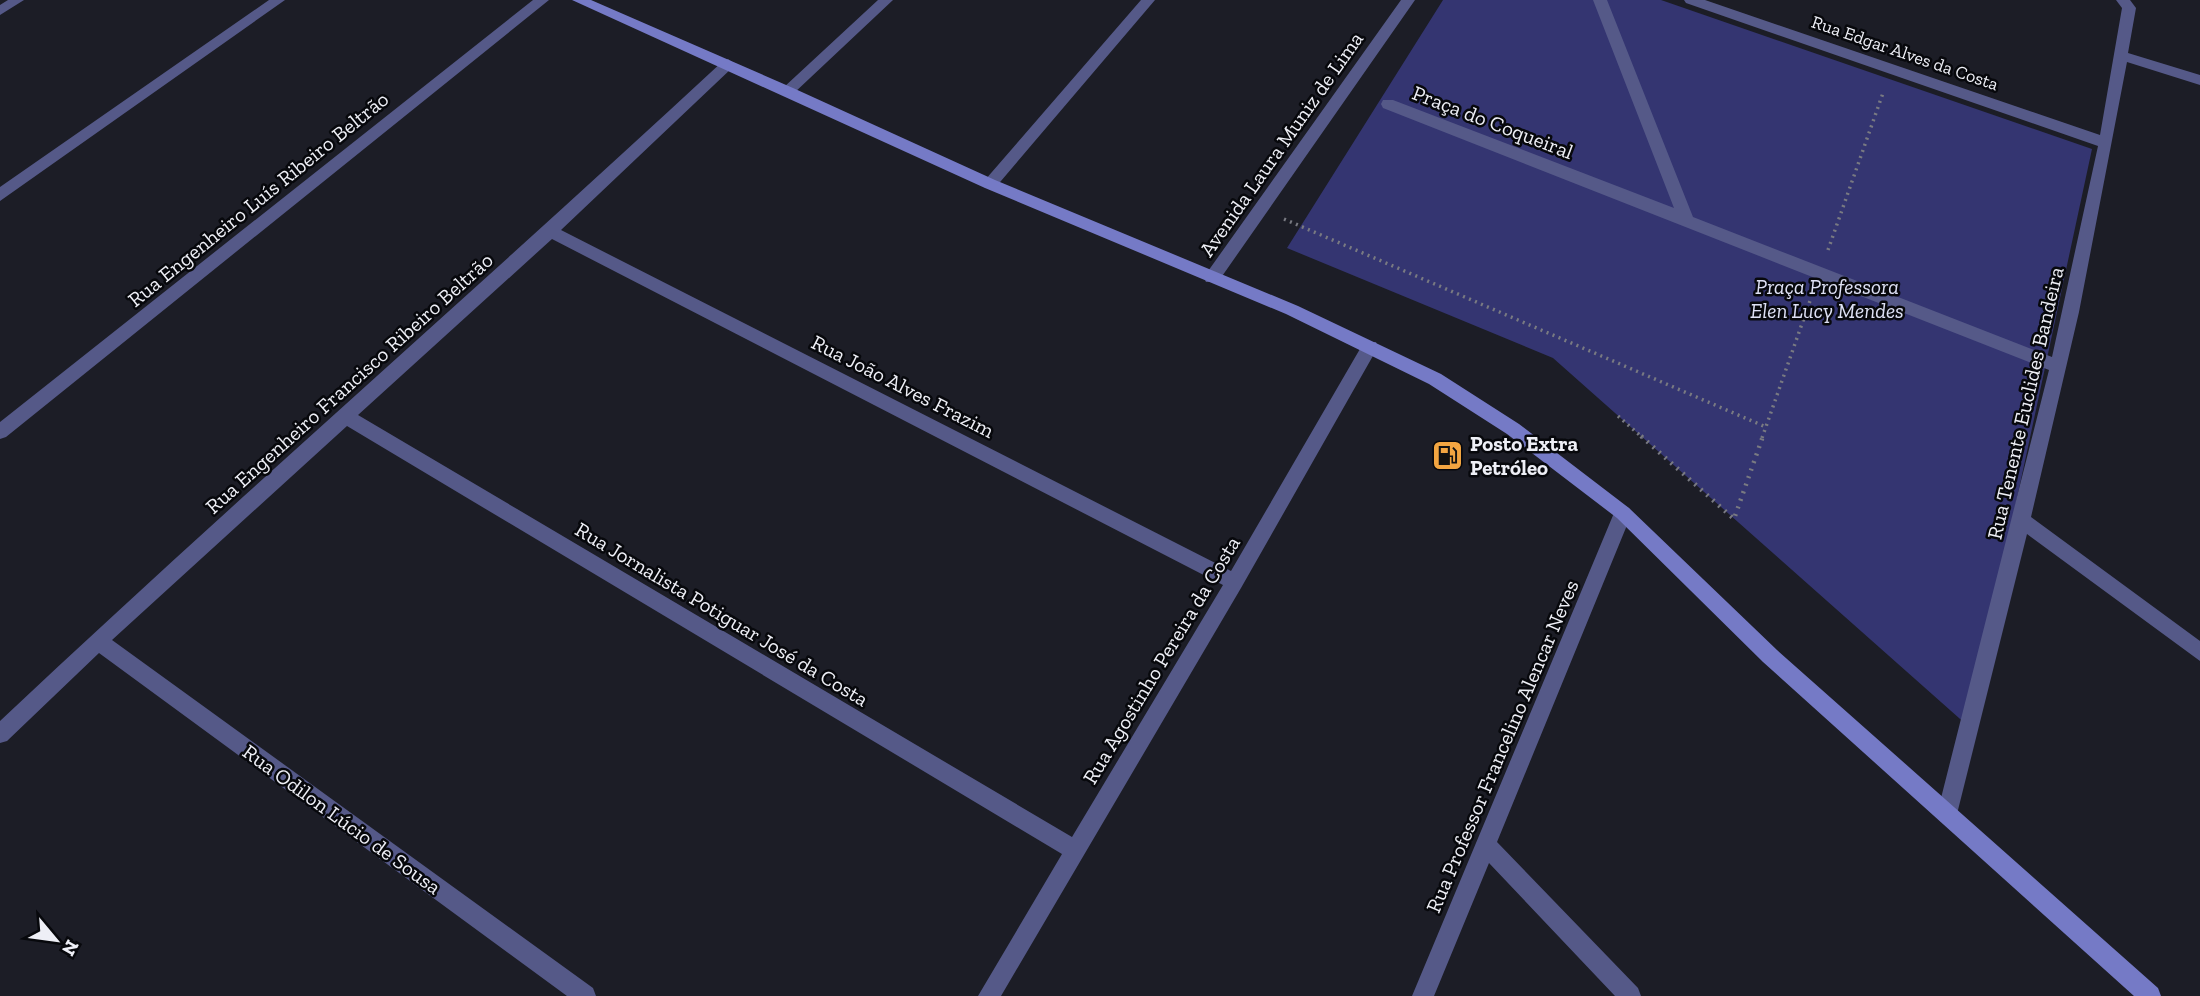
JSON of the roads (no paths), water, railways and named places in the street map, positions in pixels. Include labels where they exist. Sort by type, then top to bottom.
[{"type":"main road","points":[[579,0],[728,64],[990,184],[1292,310],[1435,379],[1513,429],[1623,513],[1770,656],[2150,996]]},
{"type":"street","points":[[0,11],[17,0]]},
{"type":"street","points":[[0,195],[278,0]]},
{"type":"street","name":"Rua Engenheiro Luís Ribeiro Beltrão","points":[[0,432],[542,0]]},
{"type":"street","points":[[788,91],[886,0]]},
{"type":"street","points":[[990,184],[1148,0]]},
{"type":"street","name":"Avenida Laura Muniz de Lima","points":[[1212,278],[1408,0]]},
{"type":"street","name":"Praça do Coqueiral","points":[[1600,0],[1686,218],[1388,104],[2057,366]]},
{"type":"street","name":"Rua Edgar Alves da Costa","points":[[1691,0],[2106,143]]},
{"type":"street","name":"Rua Tenente Euclides Bandeira","points":[[1947,814],[2023,522],[2106,143],[2129,8],[2123,0]]},
{"type":"street","points":[[2122,57],[2200,80]]},
{"type":"street","name":"Rua Engenheiro Francisco Ribeiro Beltrão","points":[[0,734],[98,641],[550,231],[728,64]]},
{"type":"street","name":"Rua João Alves Frazim","points":[[550,231],[1235,582]]},
{"type":"street","name":"Rua Agostinho Pereira da Costa","points":[[989,996],[1235,582],[1370,347]]},
{"type":"street","name":"Rua Jornalista Potiguar José da Costa","points":[[347,417],[1074,850]]},
{"type":"street","name":"Rua Professor Francelino Alencar Neves","points":[[1423,996],[1623,513]]},
{"type":"street","points":[[2023,522],[2200,652]]},
{"type":"street","name":"Rua Odilon Lúcio de Sousa","points":[[98,641],[585,996]]},
{"type":"street","points":[[1485,844],[1630,996]]},
{"type":"place","name":"Posto Extra Petróleo","points":[[1447,455]]},
{"type":"park label","name":"Praça Professora Elen Lucy Mendes","points":[[1827,298]]}]
